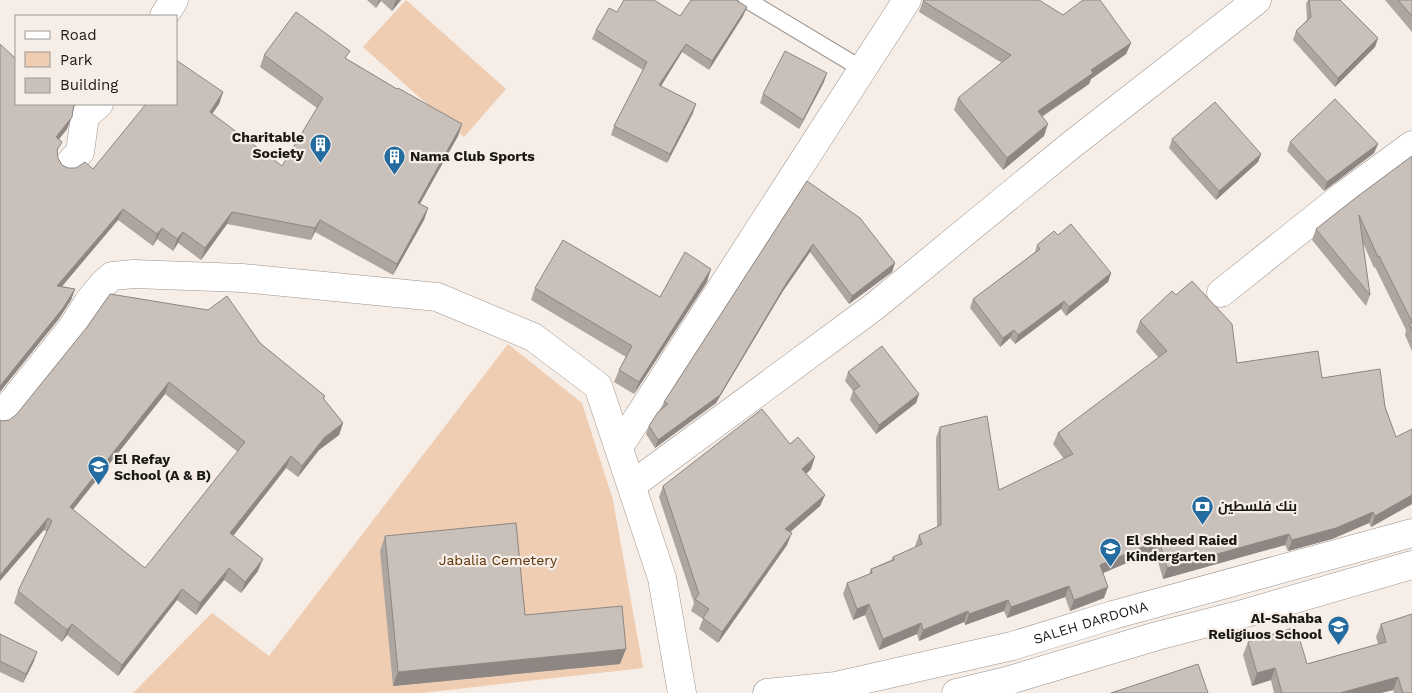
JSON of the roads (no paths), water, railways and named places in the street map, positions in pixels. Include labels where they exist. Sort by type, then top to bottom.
[{"type":"street","points":[[165,15],[174,0]]},
{"type":"street","points":[[619,447],[907,0]]},
{"type":"street","points":[[632,485],[875,306],[1070,146],[1258,0]]},
{"type":"street","points":[[68,165],[80,152],[85,116],[98,105]]},
{"type":"street","points":[[1221,293],[1344,195],[1412,145]]},
{"type":"street","points":[[0,417],[72,329],[89,301],[112,276],[134,274],[232,278],[437,298],[533,337],[598,386],[662,578],[682,693]]},
{"type":"street","name":"SALEH DARDONA","points":[[767,693],[836,686],[1012,646],[1113,615],[1412,533]]},
{"type":"street","points":[[956,693],[1009,687],[1158,636],[1246,613],[1412,565]]},
{"type":"lane","points":[[747,0],[862,69]]},
{"type":"lane","points":[[1009,687],[1012,646]]},
{"type":"place","name":"Charitable Society","points":[[320,164]]},
{"type":"place","name":"Nama Club Sports","points":[[394,175]]},
{"type":"place","name":"El Refay School (A & B)","points":[[98,486]]},
{"type":"place","name":"بنك فلسطين","points":[[1202,525]]},
{"type":"place","name":"El Shheed Raied Kindergarten","points":[[1110,567]]},
{"type":"place","name":"Al-Sahaba Religiuos School","points":[[1338,645]]},
{"type":"park label","name":"Jabalia Cemetery","points":[[498,560]]}]
